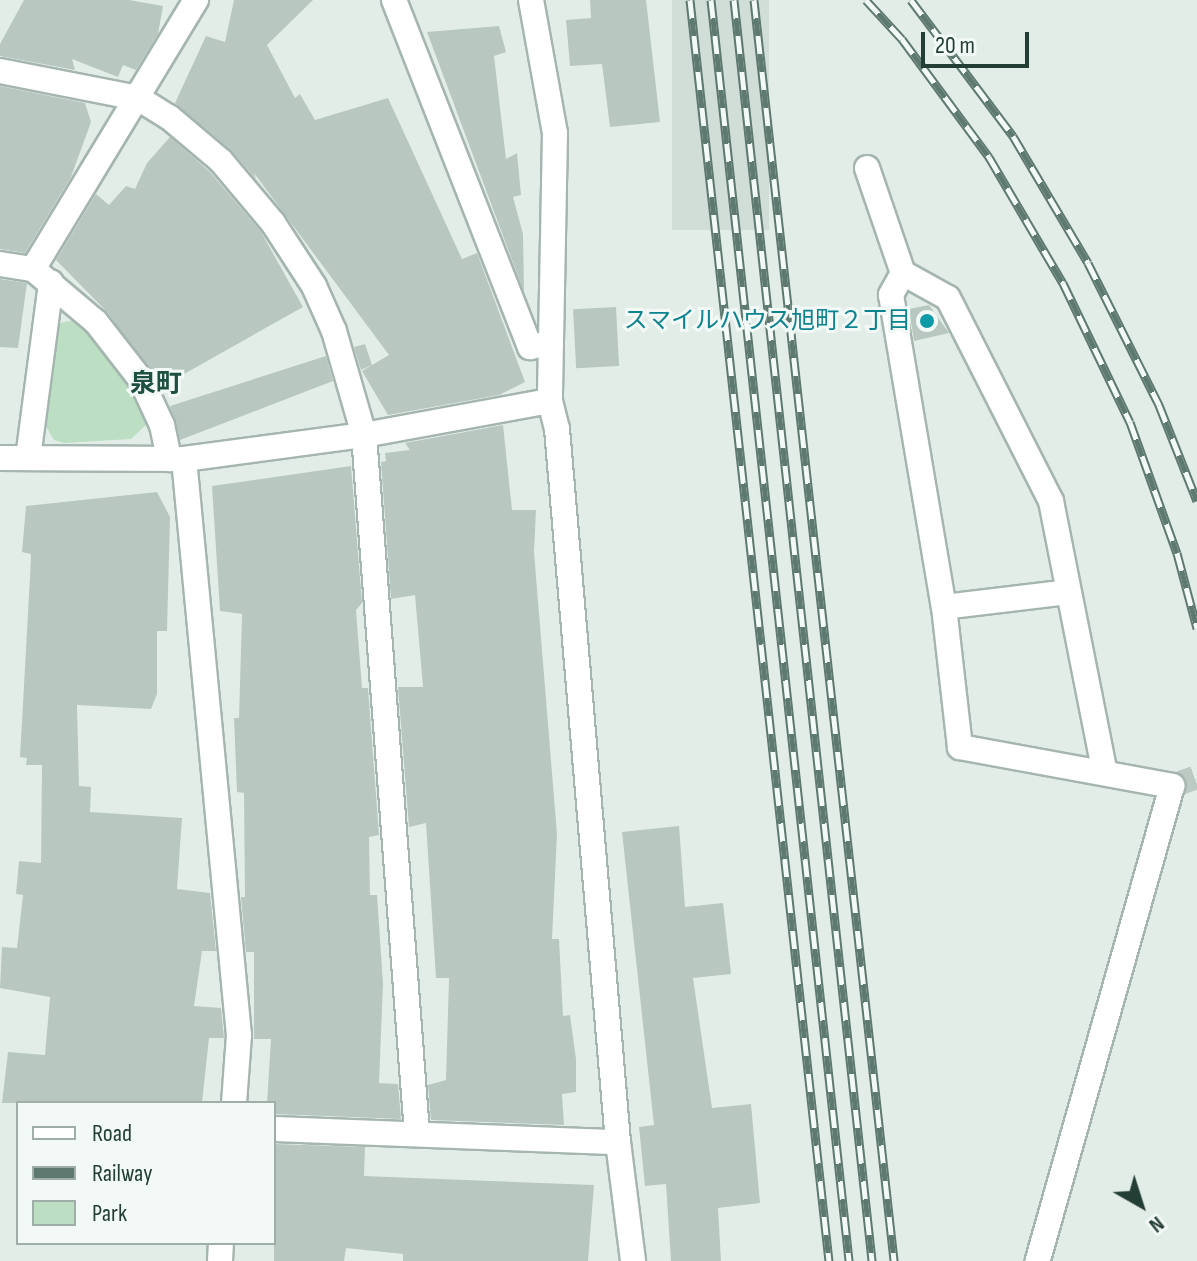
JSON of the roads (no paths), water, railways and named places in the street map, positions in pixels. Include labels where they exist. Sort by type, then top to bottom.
[{"type":"street","points":[[28,458],[42,276],[138,98],[196,0]]},
{"type":"street","points":[[394,0],[530,347],[551,343]]},
{"type":"street","points":[[531,0],[555,133],[550,401],[557,429],[618,1142],[633,1261]]},
{"type":"street","points":[[0,71],[138,98],[221,161],[273,223],[314,286],[334,331],[364,435],[417,1133]]},
{"type":"street","points":[[867,168],[903,273],[948,298],[1051,501],[1104,769]]},
{"type":"street","points":[[0,264],[42,276],[96,322],[141,380],[176,459],[239,1035],[234,1101]]},
{"type":"street","points":[[903,273],[891,295],[944,607],[960,747],[1104,769],[1172,786],[1038,1261]]},
{"type":"street","points":[[0,458],[176,459],[364,435],[550,401]]},
{"type":"street","points":[[944,607],[1068,592]]},
{"type":"street","points":[[276,1129],[618,1142]]},
{"type":"tunnel","points":[[1172,786],[1197,777]]},
{"type":"railway","points":[[690,0],[829,1261]]},
{"type":"railway","points":[[711,0],[849,1261]]},
{"type":"railway","points":[[734,0],[872,1261]]},
{"type":"railway","points":[[754,0],[894,1261]]},
{"type":"railway","points":[[866,0],[902,39],[989,157],[1063,283],[1130,422],[1177,553],[1197,628]]},
{"type":"railway","points":[[911,0],[1013,136],[1088,263],[1159,405],[1197,501]]},
{"type":"place","name":"スマイルハウス旭町２丁目","points":[[927,321]]},
{"type":"district","name":"泉町","points":[[156,385]]}]
